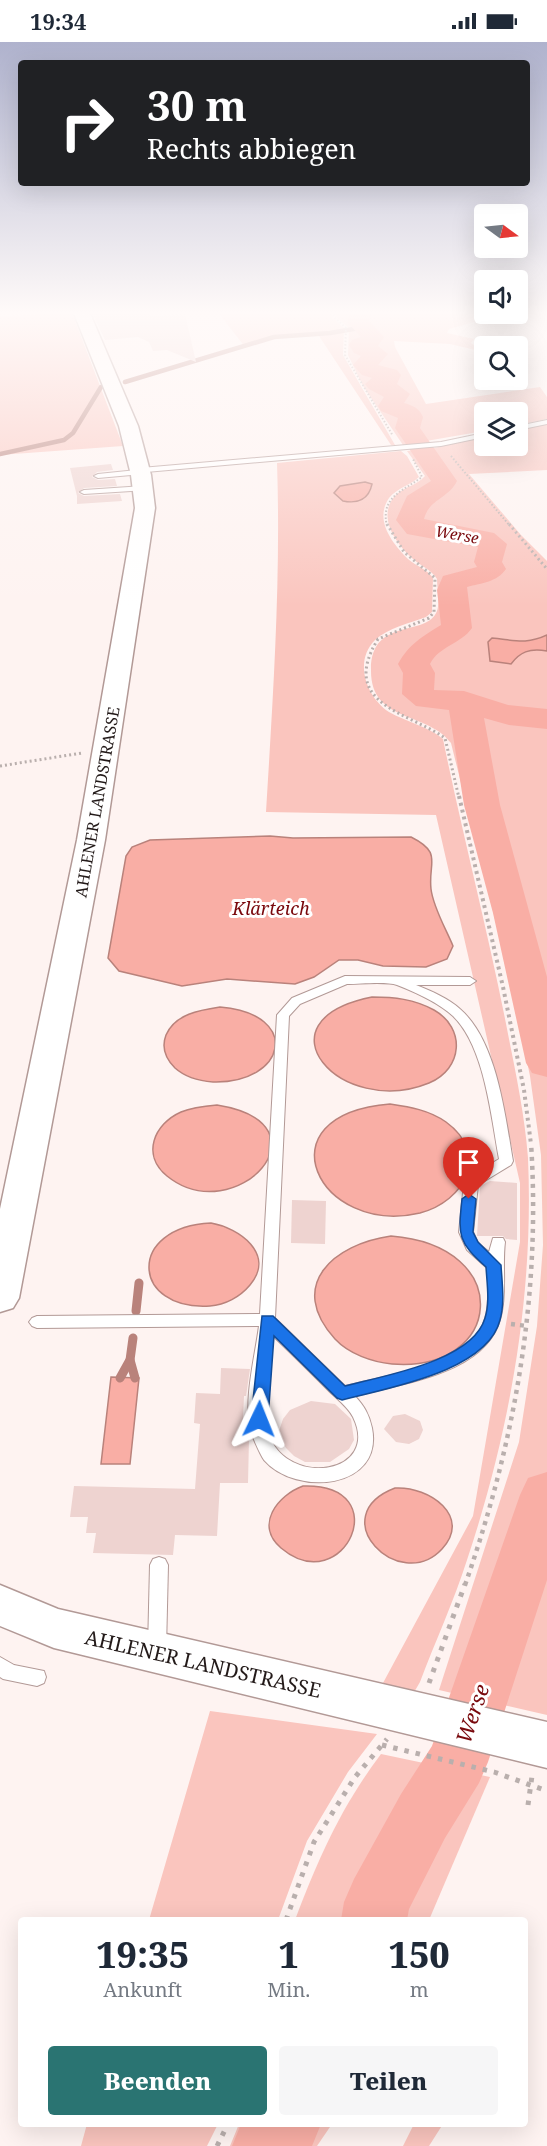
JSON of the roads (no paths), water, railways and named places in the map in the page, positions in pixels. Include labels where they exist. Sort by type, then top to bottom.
[{"type":"street","name":"AHLENER LANDSTRASSE","points":[[0,1298],[107,750],[141,541],[142,476],[121,409]]},
{"type":"street","name":"AHLENER LANDSTRASSE","points":[[0,1605],[54,1628],[156,1654],[409,1732],[498,1753],[547,1745]]},
{"type":"lane","points":[[528,426],[547,422]]},
{"type":"lane","points":[[98,476],[142,476],[437,444],[474,437]]},
{"type":"lane","points":[[84,492],[142,476]]},
{"type":"lane","points":[[37,1322],[267,1320],[342,1393],[362,1416],[367,1439],[362,1459],[346,1471],[320,1477],[295,1472],[272,1460],[260,1434],[259,1403],[267,1320],[283,1015],[296,1000],[345,980],[470,981]]},
{"type":"lane","points":[[398,981],[431,996],[460,1015],[473,1036],[490,1080],[506,1161],[471,1182],[466,1232],[472,1246],[494,1265]]},
{"type":"lane","points":[[342,1393],[434,1369],[472,1348],[492,1322],[495,1301],[494,1265],[498,1242]]},
{"type":"lane","points":[[156,1654],[159,1565]]},
{"type":"lane","points":[[0,1666],[9,1673],[37,1677]]},
{"type":"water","points":[[365,482],[372,484],[371,489],[365,497],[358,501],[343,501],[334,493],[340,486]]},
{"type":"water","points":[[547,635],[547,651],[526,652],[518,656],[511,664],[490,661],[488,642],[492,638],[526,641]]},
{"type":"water","name":"Klärteich","points":[[270,836],[293,838],[411,837],[421,843],[431,853],[432,896],[453,946],[447,959],[426,967],[383,966],[358,960],[339,960],[314,977],[295,984],[227,979],[182,986],[119,971],[108,958],[126,856],[132,847],[150,840]]},
{"type":"water","points":[[372,997],[396,998],[426,1006],[444,1018],[452,1027],[456,1048],[454,1058],[449,1068],[440,1077],[429,1083],[396,1091],[366,1088],[341,1078],[323,1062],[315,1044],[318,1026],[337,1009]]},
{"type":"water","points":[[220,1007],[247,1012],[264,1022],[274,1034],[275,1048],[269,1061],[257,1072],[238,1080],[213,1082],[183,1074],[167,1057],[164,1049],[166,1035],[175,1022],[189,1014]]},
{"type":"water","points":[[390,1104],[405,1106],[440,1118],[459,1135],[467,1148],[469,1162],[460,1187],[436,1207],[420,1213],[384,1216],[354,1208],[331,1192],[318,1172],[315,1150],[325,1129],[349,1113]]},
{"type":"water","points":[[217,1105],[252,1116],[269,1132],[271,1150],[262,1168],[244,1183],[220,1191],[194,1190],[167,1176],[159,1168],[154,1159],[154,1141],[164,1124],[172,1117],[190,1109]]},
{"type":"water","points":[[211,1223],[233,1230],[251,1244],[259,1263],[257,1274],[242,1293],[221,1304],[210,1306],[184,1304],[165,1296],[153,1283],[149,1268],[152,1252],[164,1238],[183,1228]]},
{"type":"water","points":[[391,1236],[432,1245],[460,1261],[476,1283],[480,1307],[474,1330],[456,1349],[429,1361],[392,1364],[354,1353],[335,1339],[321,1319],[315,1301],[316,1285],[323,1270],[335,1258],[351,1248]]},
{"type":"water","points":[[111,1377],[139,1378],[130,1464],[101,1464]]},
{"type":"water","points":[[303,1486],[332,1490],[348,1502],[354,1518],[351,1536],[341,1551],[324,1560],[304,1560],[281,1548],[273,1539],[270,1530],[272,1512],[278,1504],[285,1496]]},
{"type":"water","points":[[395,1488],[421,1492],[433,1498],[450,1515],[452,1526],[450,1537],[442,1549],[425,1561],[406,1563],[389,1557],[375,1546],[366,1532],[365,1516],[374,1501]]},
{"type":"waterway","points":[[0,454],[64,440],[73,433],[87,409]]},
{"type":"waterway","name":"Werse","points":[[399,409],[409,413],[411,417],[407,428],[444,481],[437,490],[417,502],[410,520],[417,528],[484,539],[493,544],[488,562],[492,569],[488,573],[453,582],[457,628],[427,646],[414,664],[419,673],[418,694],[427,699],[464,701]]},
{"type":"waterway","points":[[464,701],[503,714],[547,719]]},
{"type":"waterway","name":"Werse","points":[[464,701],[482,805],[512,913],[547,1063]]},
{"type":"waterway","points":[[136,1311],[139,1283]]},
{"type":"waterway","points":[[130,1360],[133,1338]]},
{"type":"waterway","points":[[120,1378],[130,1360]]},
{"type":"waterway","points":[[130,1360],[135,1378]]},
{"type":"waterway","name":"Werse","points":[[374,1917],[377,1902],[423,1816],[457,1762],[547,1495]]},
{"type":"waterway","name":"Werse","points":[[268,2146],[283,2127]]}]
